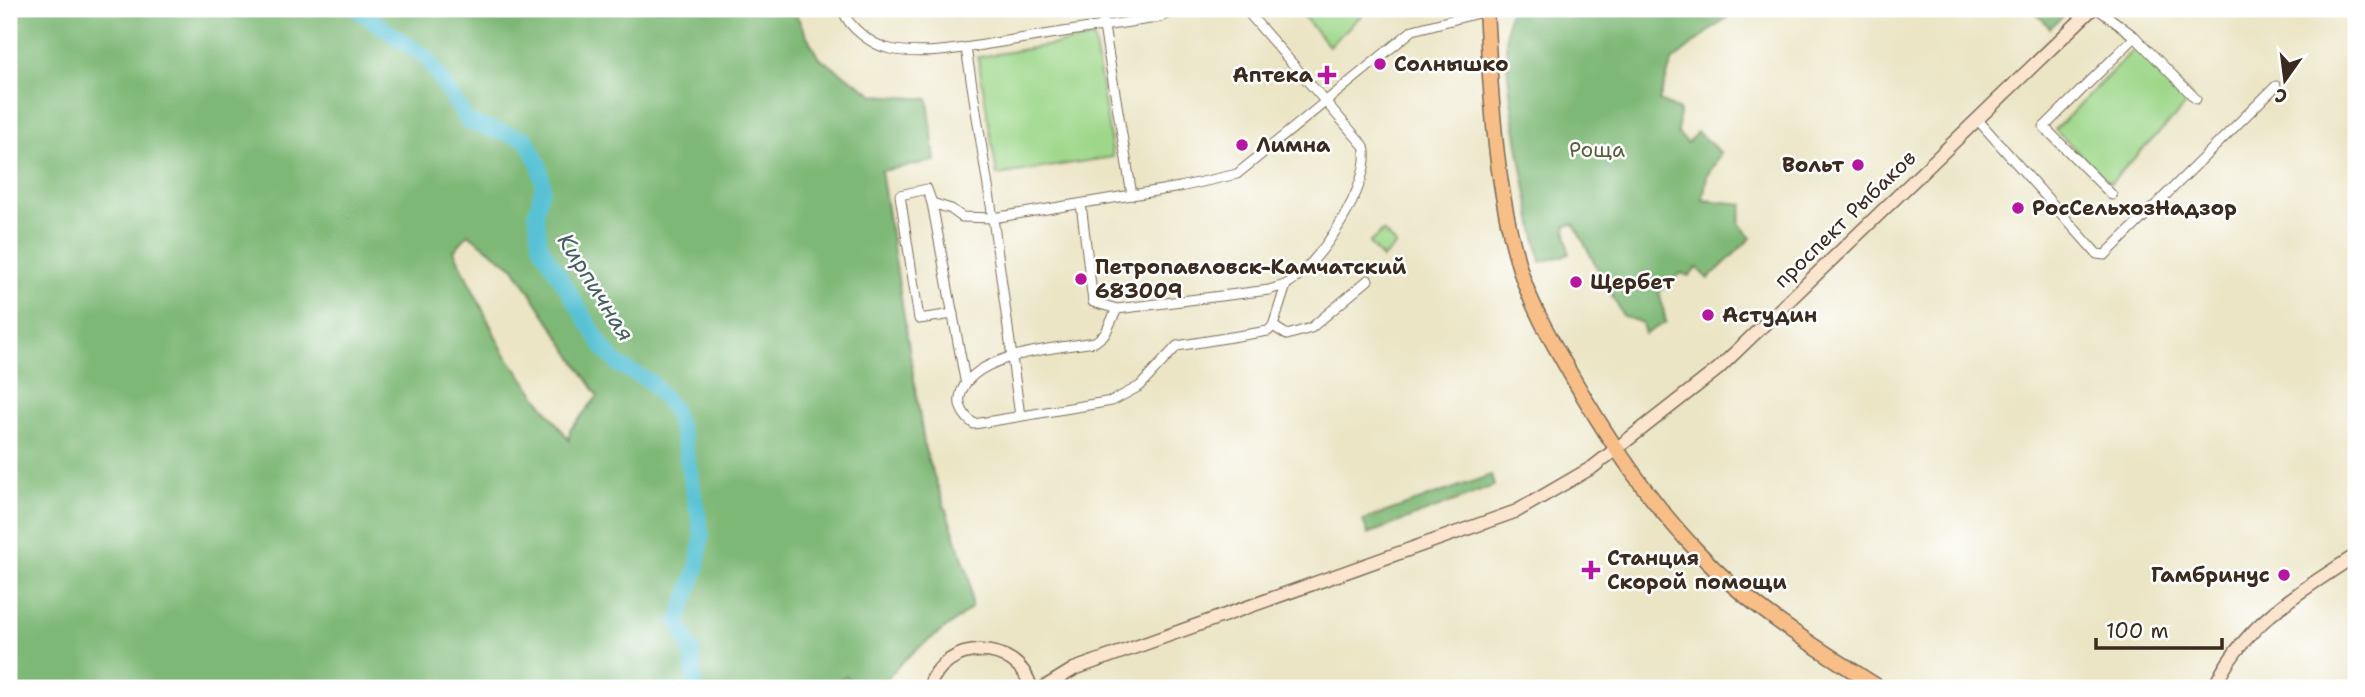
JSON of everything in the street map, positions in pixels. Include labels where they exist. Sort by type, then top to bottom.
[{"type":"main road","name":"проспект Рыбаков","points":[[1043,688],[1074,668],[1517,511],[1565,485],[1617,450],[1718,369],[2092,9]]},
{"type":"main road","points":[[1486,10],[1502,190],[1522,277],[1556,349],[1617,450],[1699,554],[1737,588],[1880,688]]},
{"type":"main road","points":[[2214,688],[2231,655],[2255,628],[2290,599],[2356,555]]},
{"type":"main road","points":[[929,688],[942,664],[959,653],[972,651],[999,655],[1018,666],[1031,688]]},
{"type":"street","points":[[843,9],[844,16],[862,34],[887,48],[910,51],[966,48],[1157,18],[1180,9]]},
{"type":"street","points":[[1101,9],[1132,195]]},
{"type":"street","points":[[953,314],[919,319],[900,195],[927,189],[932,203],[953,314],[965,380],[959,400],[966,418],[974,424],[1112,401],[1140,386],[1177,346],[1268,331],[1273,326],[1286,285],[1332,239],[1362,177],[1367,157],[1364,146],[1327,100],[1245,9]]},
{"type":"street","points":[[2098,9],[2135,37],[2196,99]]},
{"type":"street","points":[[932,203],[951,209],[962,217],[993,218],[1237,174],[1413,30],[1486,10]]},
{"type":"street","points":[[2112,195],[2045,127],[2135,37]]},
{"type":"street","points":[[966,48],[1020,416]]},
{"type":"street","points":[[1977,119],[2097,254],[2105,255],[2276,86]]},
{"type":"street","points":[[1081,204],[1093,302],[1117,309],[1286,285]]},
{"type":"street","points":[[1273,326],[1287,335],[1311,328],[1368,280]]},
{"type":"street","points":[[965,380],[979,369],[1010,357],[1095,342],[1105,334],[1117,309]]},
{"type":"green space","points":[[9,9],[793,9],[818,57],[875,95],[928,99],[935,161],[881,171],[925,450],[970,579],[971,608],[911,654],[890,675],[882,688],[851,688],[847,676],[821,688],[9,688]],"holes":[[[468,234],[514,268],[598,396],[570,430],[569,440],[503,351],[454,251]]]},
{"type":"green space","points":[[1297,9],[1368,9],[1329,46]]},
{"type":"green space","name":"Роща","points":[[1512,9],[1737,9],[1672,61],[1659,101],[1679,110],[1678,134],[1688,143],[1697,132],[1721,153],[1707,176],[1703,200],[1743,204],[1739,223],[1751,238],[1708,279],[1697,268],[1689,276],[1681,273],[1659,291],[1666,322],[1645,334],[1642,323],[1623,316],[1574,224],[1565,226],[1569,254],[1541,262],[1510,89],[1507,25]]},
{"type":"green space","points":[[2033,9],[2071,9],[2050,28]]},
{"type":"green space","points":[[1094,38],[1113,157],[997,175],[978,57]]},
{"type":"green space","points":[[2138,45],[2193,98],[2110,183],[2055,130]]},
{"type":"green space","points":[[1383,231],[1396,245],[1382,259],[1369,243]]},
{"type":"green space","points":[[1491,475],[1494,486],[1368,534],[1363,520]]},
{"type":"waterway","name":"Кирпичная","points":[[356,9],[428,59],[468,122],[526,139],[540,167],[543,186],[536,212],[540,245],[604,349],[620,366],[650,381],[673,409],[683,437],[702,535],[697,568],[678,622],[691,649],[695,688]]},
{"type":"waterway","points":[[1509,13],[1513,9]]},
{"type":"place","name":"Солнышко","points":[[1380,64]]},
{"type":"place","name":"Аптека","points":[[1327,75]]},
{"type":"place","name":"Лимна","points":[[1242,145]]},
{"type":"place","name":"Вольт","points":[[1858,165]]},
{"type":"place","name":"РосСельхозНадзор","points":[[2018,208]]},
{"type":"place","name":"Петропавловск-Камчатский 683009","points":[[1081,279]]},
{"type":"place","name":"Щербет","points":[[1576,282]]},
{"type":"place","name":"Астудин","points":[[1708,315]]},
{"type":"place","name":"Станция Скорой помощи","points":[[1591,570]]},
{"type":"place","name":"Гамбринус","points":[[2284,575]]}]
